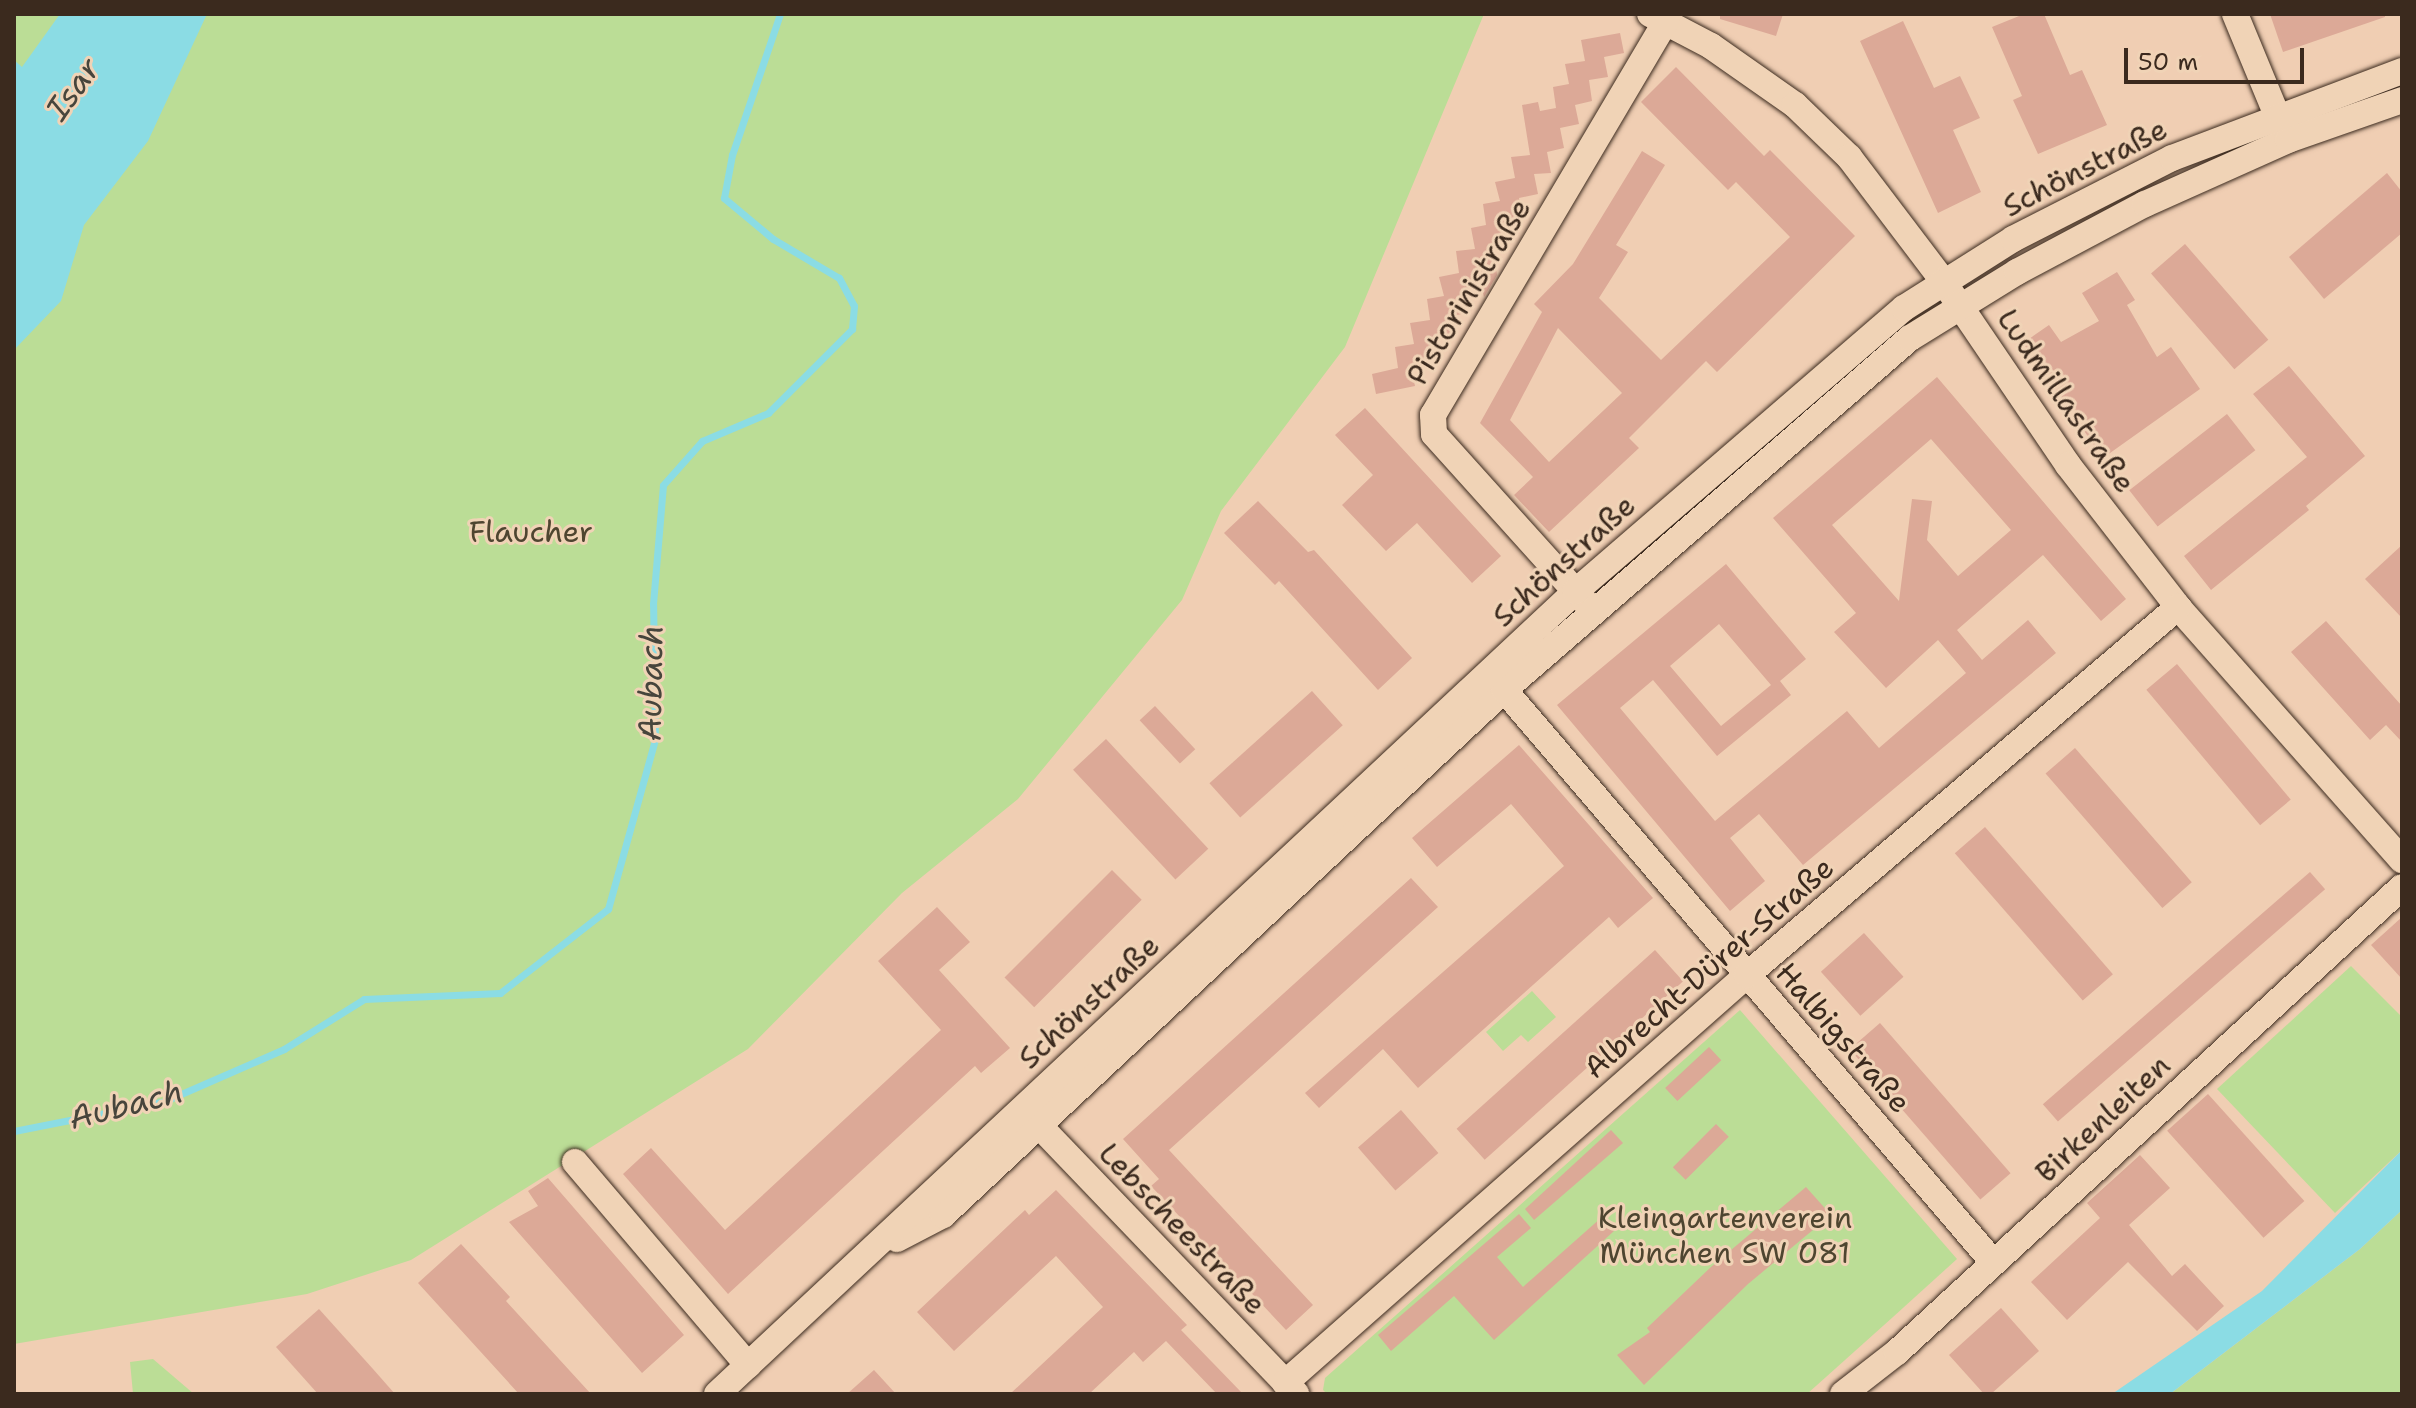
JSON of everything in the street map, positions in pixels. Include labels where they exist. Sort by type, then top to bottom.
[{"type":"street","points":[[2235,14],[2288,140]]},
{"type":"street","name":"Ludmillastraße","points":[[1658,18],[1795,105],[1849,157],[1943,281],[2068,465],[2178,607],[2402,860]]},
{"type":"street","name":"Pistorinistraße","points":[[1593,612],[1434,434],[1433,415],[1658,18]]},
{"type":"street","name":"Schönstraße","points":[[717,1394],[873,1252],[943,1215],[1030,1117],[1497,681],[1576,591],[1904,308],[1943,281],[2172,158],[2276,115],[2402,71]]},
{"type":"street","name":"Schönstraße","points":[[1497,681],[1593,612],[1910,338],[1959,306],[2145,204],[2288,140],[2402,100]]},
{"type":"street","name":"Albrecht-Dürer-Straße","points":[[1291,1388],[1747,975],[2178,607]]},
{"type":"street","name":"Halbigstraße","points":[[1497,681],[1993,1262]]},
{"type":"street","name":"Birkenleiten","points":[[1843,1394],[1897,1352],[2402,887]]},
{"type":"street","name":"Lebscheestraße","points":[[1030,1117],[1291,1388]]},
{"type":"street","points":[[575,1162],[748,1365]]},
{"type":"green space","name":"Flaucher","points":[[14,14],[1484,14],[1345,347],[1221,511],[1182,600],[1018,799],[902,893],[748,1049],[411,1260],[307,1294],[14,1344]]},
{"type":"green space","points":[[2351,966],[2402,1017],[2402,1150],[2335,1213],[2217,1089]]},
{"type":"green space","points":[[1532,991],[1556,1017],[1528,1042],[1521,1035],[1503,1051],[1486,1032]]},
{"type":"green space","name":"Kleingartenverein München SW 081","points":[[1740,1010],[1957,1259],[1807,1394],[1327,1394],[1323,1390],[1325,1378]]},
{"type":"green space","points":[[2402,1210],[2402,1394],[2170,1394],[2360,1249]]},
{"type":"green space","points":[[153,1359],[194,1394],[133,1394],[130,1362]]},
{"type":"water","name":"Isar","points":[[60,14],[207,14],[148,141],[84,225],[61,301],[14,350],[14,60],[22,67]]},
{"type":"water","points":[[2402,1150],[2402,1210],[2360,1249],[2170,1394],[2112,1394],[2262,1291]]},
{"type":"building","points":[[1720,14],[1783,14],[1776,36],[1720,19]]},
{"type":"building","points":[[2024,14],[2044,14],[2070,75],[2082,70],[2107,125],[2038,154],[2013,100],[2022,96],[1992,27]]},
{"type":"building","points":[[2270,14],[2385,14],[2385,17],[2283,52]]},
{"type":"building","points":[[1903,21],[1934,88],[1960,76],[1980,118],[1953,130],[1981,192],[1938,213],[1860,41]]},
{"type":"building","points":[[1620,33],[1624,53],[1604,57],[1608,77],[1589,80],[1592,101],[1575,105],[1579,124],[1560,128],[1564,148],[1547,152],[1551,173],[1534,174],[1538,194],[1519,198],[1523,218],[1506,222],[1510,243],[1493,245],[1497,275],[1484,297],[1477,269],[1481,290],[1463,293],[1466,313],[1449,317],[1453,336],[1434,340],[1438,360],[1411,366],[1415,386],[1376,394],[1372,374],[1398,368],[1395,347],[1414,344],[1410,323],[1430,320],[1427,299],[1444,296],[1439,277],[1459,273],[1456,251],[1475,249],[1471,228],[1486,225],[1483,204],[1500,201],[1495,182],[1515,178],[1511,157],[1530,155],[1522,105],[1538,102],[1540,111],[1556,108],[1553,87],[1569,84],[1565,64],[1585,61],[1581,40]]},
{"type":"building","points":[[1676,67],[1764,156],[1770,150],[1855,236],[1717,372],[1706,361],[1629,438],[1639,448],[1549,532],[1514,495],[1533,477],[1480,423],[1542,312],[1534,304],[1573,264],[1642,151],[1665,165],[1616,245],[1628,252],[1599,298],[1661,360],[1790,237],[1736,182],[1728,190],[1641,102]],"holes":[[[1558,328],[1622,393],[1549,462],[1510,420]]]},
{"type":"building","points":[[2387,173],[2402,192],[2402,233],[2324,299],[2289,257]]},
{"type":"building","points":[[2185,244],[2268,340],[2234,369],[2151,274]]},
{"type":"building","points":[[2117,272],[2135,300],[2127,305],[2157,357],[2171,347],[2200,389],[2103,458],[2023,343],[2049,325],[2061,342],[2099,321],[2082,293]]},
{"type":"building","points":[[2289,366],[2365,456],[2306,506],[2309,510],[2211,590],[2184,556],[2307,457],[2253,394]]},
{"type":"building","points":[[1937,377],[2126,599],[2101,621],[2043,555],[1957,630],[1982,660],[2028,620],[2056,653],[1803,865],[1759,814],[1730,838],[1765,881],[1730,911],[1557,705],[1726,564],[1806,659],[1780,681],[1791,695],[1717,756],[1653,680],[1620,708],[1715,821],[1847,711],[1879,748],[1966,673],[1938,640],[1886,688],[1834,632],[1856,613],[1773,518]],"holes":[[[1931,439],[2011,530],[1958,576],[1927,540],[1932,501],[1912,499],[1899,601],[1832,525]],[[1719,624],[1771,685],[1721,726],[1670,666]]]},
{"type":"building","points":[[1365,408],[1501,556],[1472,583],[1417,523],[1386,551],[1342,505],[1373,475],[1335,435]]},
{"type":"building","points":[[2227,414],[2255,450],[2158,527],[2129,490]]},
{"type":"building","points":[[1258,501],[1308,552],[1314,550],[1412,658],[1378,690],[1279,581],[1275,585],[1224,533]]},
{"type":"building","points":[[2402,545],[2402,618],[2365,579]]},
{"type":"building","points":[[2326,621],[2402,706],[2402,742],[2386,725],[2370,740],[2291,652]]},
{"type":"building","points":[[2177,664],[2291,800],[2260,825],[2146,690]]},
{"type":"building","points":[[1312,691],[1343,725],[1240,818],[1209,783]]},
{"type":"building","points":[[1155,706],[1195,749],[1180,763],[1140,720]]},
{"type":"building","points":[[1106,739],[1208,849],[1175,879],[1073,770]]},
{"type":"building","points":[[1519,745],[1653,898],[1618,928],[1609,917],[1418,1088],[1383,1049],[1319,1108],[1305,1093],[1564,866],[1511,804],[1437,867],[1412,838]]},
{"type":"building","points":[[2075,748],[2192,882],[2162,908],[2046,774]]},
{"type":"building","points":[[1985,827],[2113,974],[2083,1000],[1955,853]]},
{"type":"building","points":[[1112,870],[1142,900],[1034,1007],[1005,977]]},
{"type":"building","points":[[2310,872],[2325,889],[2058,1122],[2043,1104]]},
{"type":"building","points":[[1411,878],[1438,907],[1169,1150],[1313,1305],[1286,1330],[1151,1186],[1159,1179],[1123,1139]]},
{"type":"building","points":[[937,907],[970,942],[939,970],[1010,1048],[981,1073],[975,1066],[728,1294],[623,1174],[651,1148],[725,1230],[941,1030],[878,961]]},
{"type":"building","points":[[2402,917],[2402,979],[2371,945]]},
{"type":"building","points":[[1864,933],[1903,977],[1860,1016],[1821,972]]},
{"type":"building","points":[[1655,950],[1683,981],[1485,1160],[1457,1129]]},
{"type":"building","points":[[1880,1023],[2011,1173],[1980,1199],[1850,1049]]},
{"type":"building","points":[[1709,1047],[1721,1060],[1677,1101],[1665,1088]]},
{"type":"building","points":[[2208,1094],[2304,1201],[2263,1238],[2167,1131]]},
{"type":"building","points":[[1401,1110],[1438,1153],[1395,1190],[1358,1147]]},
{"type":"building","points":[[1716,1124],[1729,1137],[1686,1180],[1673,1167]]},
{"type":"building","points":[[1611,1130],[1623,1143],[1534,1220],[1525,1209]]},
{"type":"building","points":[[2140,1155],[2170,1188],[2129,1225],[2172,1276],[2185,1264],[2224,1306],[2197,1331],[2128,1262],[2067,1320],[2031,1282],[2100,1218],[2087,1203]]},
{"type":"building","points":[[548,1178],[684,1335],[642,1373],[509,1222],[538,1206],[528,1191]]},
{"type":"building","points":[[1806,1187],[1831,1215],[1748,1284],[1644,1385],[1617,1355],[1650,1332],[1647,1328],[1712,1266]]},
{"type":"building","points":[[1056,1190],[1187,1325],[1181,1330],[1243,1394],[1217,1394],[1166,1341],[1143,1362],[1134,1352],[1089,1394],[1010,1394],[1103,1307],[1056,1256],[954,1351],[917,1312],[1025,1210],[1029,1215]]},
{"type":"building","points":[[1519,1214],[1531,1228],[1497,1257],[1523,1287],[1602,1217],[1614,1231],[1494,1340],[1454,1296],[1391,1351],[1378,1335]]},
{"type":"building","points":[[461,1244],[510,1297],[506,1301],[591,1394],[519,1394],[418,1283]]},
{"type":"building","points":[[2001,1308],[2039,1351],[1991,1394],[1984,1394],[1949,1355]]},
{"type":"building","points":[[319,1309],[395,1394],[318,1394],[276,1347]]},
{"type":"building","points":[[874,1370],[896,1394],[847,1394]]},
{"type":"waterway","name":"Aubach","points":[[14,1131],[165,1101],[284,1049],[364,999],[500,993],[608,909],[655,739],[653,604],[663,485],[702,441],[768,413],[852,329],[854,306],[839,278],[773,239],[724,198],[732,155],[780,14]]}]
